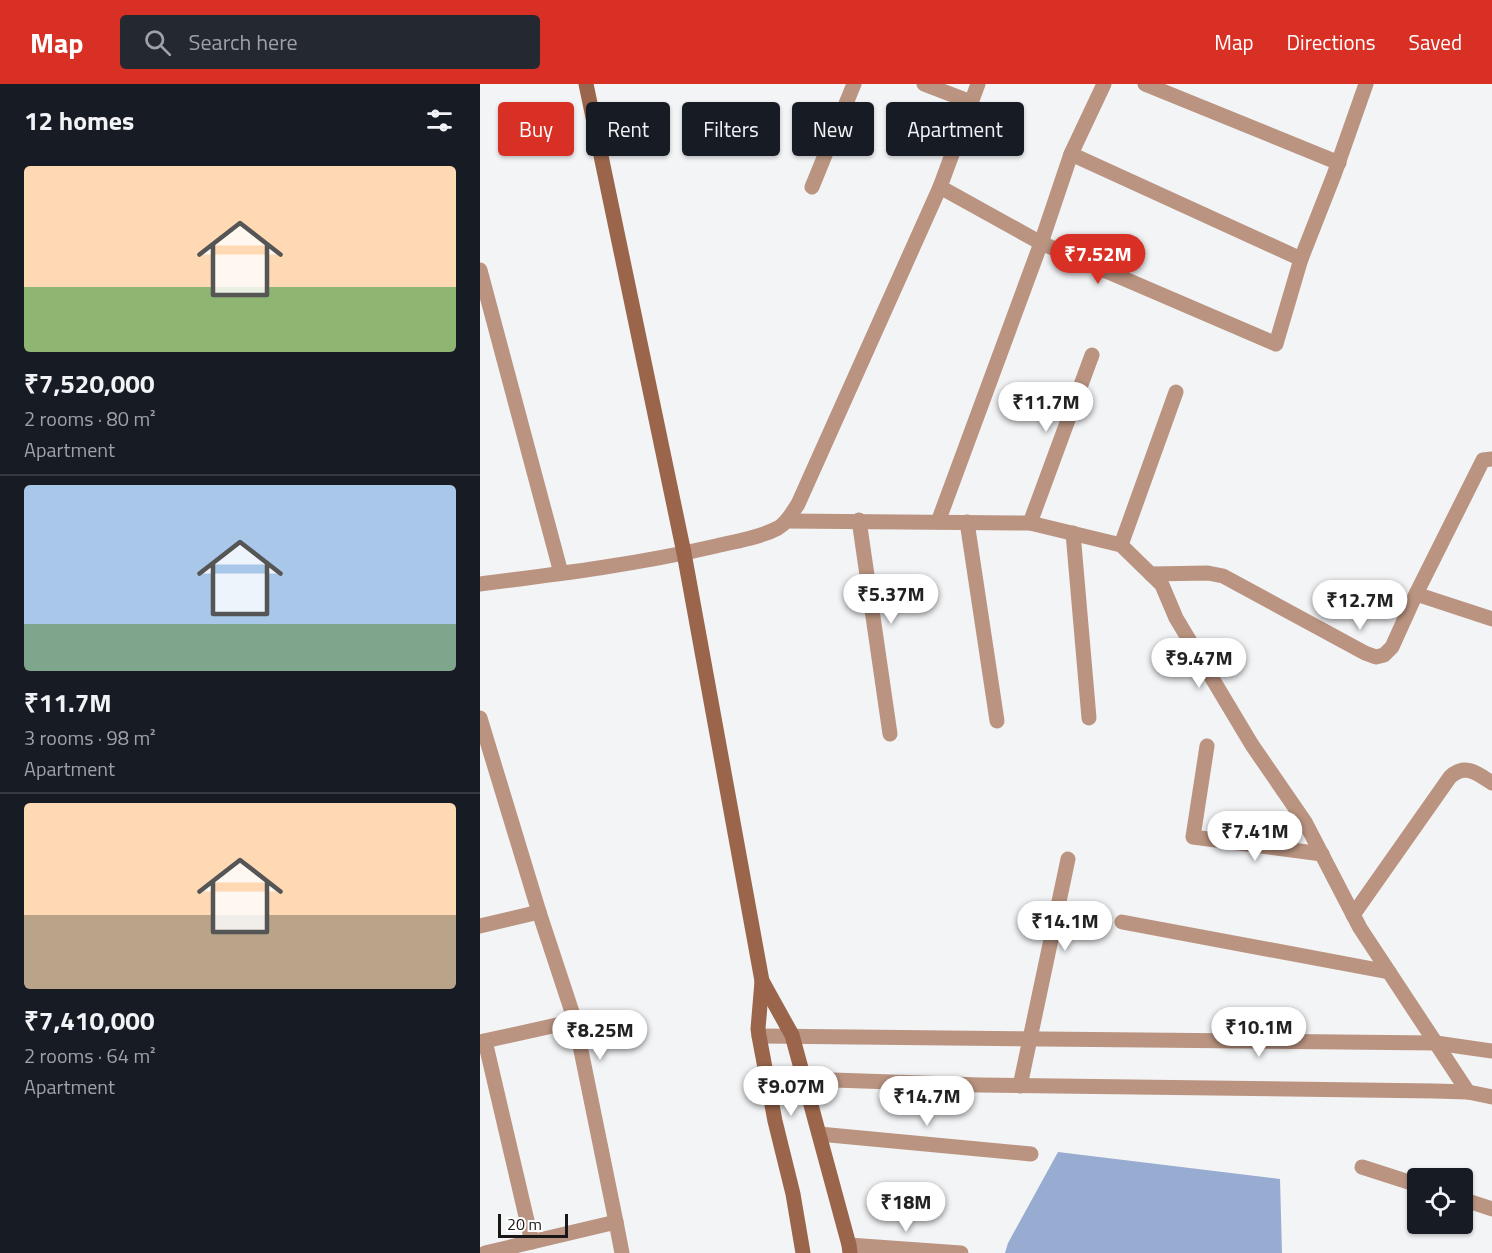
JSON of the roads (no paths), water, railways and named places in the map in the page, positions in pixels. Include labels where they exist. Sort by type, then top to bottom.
[{"type":"main road","points":[[586,84],[684,553],[762,981],[759,1036],[775,1121],[793,1194],[803,1253]]},
{"type":"main road","points":[[762,981],[792,1035],[850,1249]]},
{"type":"street","points":[[812,186],[854,84]]},
{"type":"street","points":[[924,84],[972,102],[978,84]]},
{"type":"street","points":[[938,522],[1041,243],[1071,154],[1104,84]]},
{"type":"street","points":[[1145,84],[1339,163]]},
{"type":"street","points":[[940,187],[1041,243],[1276,344],[1300,259],[1339,163],[1366,84]]},
{"type":"street","points":[[1071,154],[1300,259]]},
{"type":"street","points":[[480,584],[684,553],[757,536],[787,521],[798,504],[940,187],[952,156]]},
{"type":"street","points":[[480,270],[561,573]]},
{"type":"street","points":[[1030,523],[1092,355]]},
{"type":"street","points":[[1121,545],[1176,392]]},
{"type":"street","points":[[1151,574],[1208,573],[1223,576],[1365,653],[1376,657],[1384,655],[1392,647],[1416,594],[1484,460],[1492,459]]},
{"type":"street","points":[[859,520],[890,734]]},
{"type":"street","points":[[787,521],[1030,523],[1121,545],[1162,585],[1176,618],[1252,745],[1305,822],[1353,915],[1468,1092]]},
{"type":"street","points":[[967,522],[997,721]]},
{"type":"street","points":[[1073,533],[1089,717]]},
{"type":"street","points":[[1416,594],[1492,619]]},
{"type":"street","points":[[480,718],[575,1021],[622,1253]]},
{"type":"street","points":[[1207,746],[1193,837],[1322,854]]},
{"type":"street","points":[[1353,915],[1457,770],[1467,770],[1492,783]]},
{"type":"street","points":[[1020,1086],[1068,860]]},
{"type":"street","points":[[480,926],[539,912]]},
{"type":"street","points":[[1122,922],[1389,972]]},
{"type":"street","points":[[532,1242],[483,1042],[575,1021]]},
{"type":"street","points":[[759,1036],[1436,1044],[1492,1051]]},
{"type":"street","points":[[767,1082],[804,1079],[1020,1086],[1468,1092],[1492,1097]]},
{"type":"street","points":[[819,1134],[1031,1154]]},
{"type":"street","points":[[1362,1167],[1407,1181]]},
{"type":"street","points":[[1473,1203],[1492,1209]]},
{"type":"street","points":[[485,1253],[616,1222]]},
{"type":"street","points":[[850,1249],[961,1253]]},
{"type":"water","points":[[1058,1152],[1280,1179],[1282,1253],[1005,1253],[1008,1243]]}]
